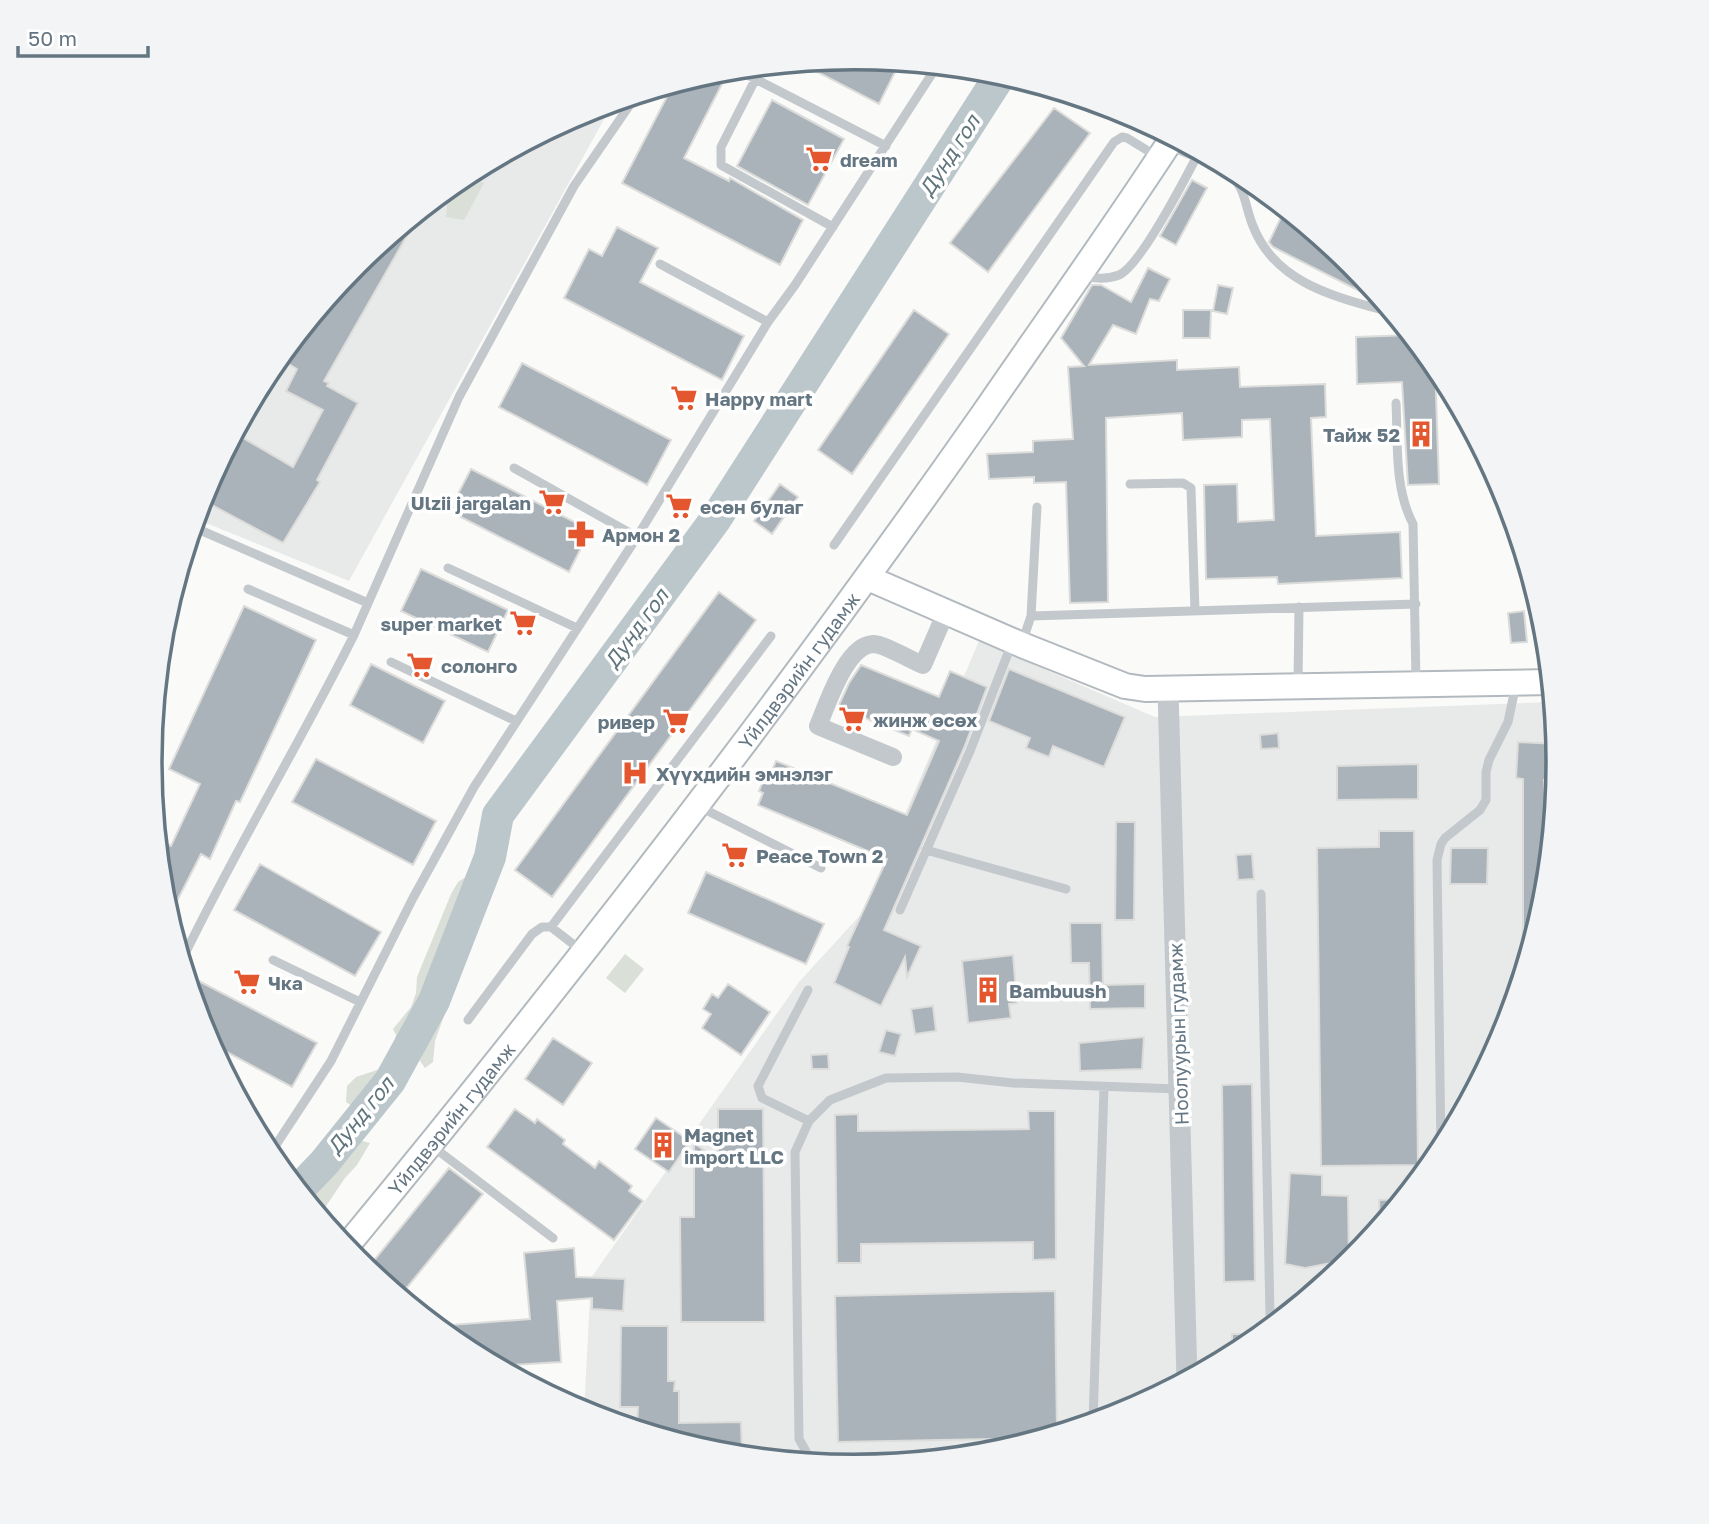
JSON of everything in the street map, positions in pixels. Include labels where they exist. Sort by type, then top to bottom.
[{"type":"main road","name":"Yйлдвэрийн гудамж","points":[[353,1238],[584,953],[698,806],[868,578],[1166,147]]},
{"type":"main road","points":[[868,578],[1017,643],[1125,686],[1168,690],[1542,682]]},
{"type":"street","points":[[892,757],[817,726],[846,663],[861,647],[875,644],[923,665],[946,612]]},
{"type":"street","name":"Ноолуурын гудамж","points":[[1168,690],[1187,1368]]},
{"type":"lane","points":[[277,1143],[331,1061],[413,898],[474,786],[637,537],[768,323],[932,75]]},
{"type":"lane","points":[[751,78],[886,146]]},
{"type":"lane","points":[[755,80],[721,147],[721,165],[833,227]]},
{"type":"lane","points":[[188,948],[207,908],[317,710],[354,635],[459,397],[574,187],[627,109]]},
{"type":"lane","points":[[834,545],[1114,142],[1122,137],[1184,154]]},
{"type":"lane","points":[[1079,276],[1100,279],[1121,274],[1135,260],[1167,212],[1195,160]]},
{"type":"lane","points":[[1240,188],[1244,193],[1252,226],[1269,258],[1293,276],[1334,296],[1377,308]]},
{"type":"lane","points":[[660,264],[768,323]]},
{"type":"lane","points":[[1396,403],[1400,483],[1405,509],[1413,524],[1416,684]]},
{"type":"lane","points":[[514,468],[637,537]]},
{"type":"lane","points":[[1130,484],[1183,483],[1191,488],[1195,611]]},
{"type":"lane","points":[[900,910],[1031,616],[1037,507]]},
{"type":"lane","points":[[202,531],[368,603]]},
{"type":"lane","points":[[448,568],[577,628]]},
{"type":"lane","points":[[248,589],[354,635]]},
{"type":"lane","points":[[1031,616],[1416,604]]},
{"type":"lane","points":[[1298,607],[1298,686]]},
{"type":"lane","points":[[551,928],[771,636]]},
{"type":"lane","points":[[391,662],[516,721]]},
{"type":"lane","points":[[1441,1129],[1437,860],[1445,838],[1480,810],[1486,800],[1489,760],[1508,722],[1517,682]]},
{"type":"lane","points":[[698,806],[821,868]]},
{"type":"lane","points":[[926,850],[1066,889]]},
{"type":"lane","points":[[1261,894],[1271,1315]]},
{"type":"lane","points":[[468,1020],[532,934],[542,927],[551,928],[584,953]]},
{"type":"lane","points":[[273,960],[360,1002]]},
{"type":"lane","points":[[808,990],[758,1086],[762,1098],[809,1121]]},
{"type":"lane","points":[[807,1453],[799,1438],[796,1152],[809,1121],[830,1100],[886,1078],[957,1077],[1013,1083],[1180,1090]]},
{"type":"lane","points":[[1093,1411],[1104,1087]]},
{"type":"lane","points":[[431,1145],[552,1238]]},
{"type":"shaded area","points":[[605,117],[349,581],[205,523],[234,456],[255,416],[305,341],[365,273],[398,242],[433,213],[508,163],[548,141]]},
{"type":"shaded area","points":[[480,181],[484,183],[464,220],[446,217],[447,203]]},
{"type":"shaded area","points":[[979,641],[1155,717],[1544,702],[1546,762],[1541,852],[1523,941],[1494,1027],[1454,1108],[1404,1183],[1344,1251],[1276,1311],[1200,1361],[1161,1383],[1119,1401],[1034,1430],[945,1448],[854,1454],[764,1448],[675,1430],[585,1399],[591,1278],[799,982],[863,912]]},
{"type":"shaded area","points":[[469,875],[474,881],[456,923],[454,939],[400,1053],[394,1043],[396,1035],[393,1029],[411,1007],[416,993],[417,977],[451,894],[458,882]]},
{"type":"shaded area","points":[[478,903],[473,935],[435,1041],[433,1062],[425,1068],[420,1061],[435,1011]]},
{"type":"shaded area","points":[[625,954],[644,969],[625,993],[606,978]]},
{"type":"shaded area","points":[[380,1069],[386,1072],[365,1102],[355,1108],[346,1102],[347,1086],[356,1077]]},
{"type":"shaded area","points":[[350,1138],[370,1143],[325,1207],[310,1189],[331,1158]]},
{"type":"building","points":[[815,71],[896,71],[879,104]]},
{"type":"building","points":[[720,83],[722,84],[684,158],[729,181],[730,178],[803,220],[780,265],[622,183],[667,96]]},
{"type":"building","points":[[772,100],[844,139],[808,205],[737,166]]},
{"type":"building","points":[[1054,108],[1090,133],[988,272],[950,243]]},
{"type":"building","points":[[1192,180],[1207,188],[1176,245],[1160,236]]},
{"type":"building","points":[[1281,217],[1311,242],[1362,292],[1273,247],[1269,242]]},
{"type":"building","points":[[617,227],[658,248],[640,282],[744,336],[722,380],[564,298],[589,249],[602,256]]},
{"type":"building","points":[[408,234],[324,381],[329,383],[327,386],[358,403],[317,480],[320,482],[283,543],[212,505],[243,438],[293,467],[323,410],[286,391],[297,369],[289,364],[305,341],[365,273]]},
{"type":"building","points":[[1148,268],[1170,279],[1159,301],[1150,299],[1136,334],[1113,325],[1089,365],[1177,360],[1177,370],[1239,367],[1240,387],[1325,384],[1326,417],[1311,418],[1316,536],[1400,532],[1402,578],[1278,584],[1277,577],[1206,579],[1204,485],[1237,484],[1238,522],[1274,520],[1270,419],[1242,420],[1242,437],[1183,440],[1182,413],[1106,418],[1108,602],[1070,603],[1066,482],[1034,483],[1034,477],[989,479],[987,454],[1033,452],[1033,441],[1073,439],[1068,367],[1084,366],[1061,338],[1092,285],[1101,285],[1131,302]]},
{"type":"building","points":[[1218,285],[1233,288],[1227,314],[1213,311]]},
{"type":"building","points":[[914,310],[949,334],[852,474],[818,450]]},
{"type":"building","points":[[1183,310],[1211,310],[1210,338],[1183,338]]},
{"type":"building","name":"Тайж 52","points":[[1399,335],[1436,387],[1439,484],[1408,485],[1402,382],[1357,384],[1356,337]]},
{"type":"building","points":[[522,363],[671,440],[647,485],[499,407]]},
{"type":"building","points":[[471,469],[590,530],[569,572],[449,511]]},
{"type":"building","points":[[780,484],[798,497],[772,534],[754,521]]},
{"type":"building","points":[[421,569],[508,610],[488,652],[401,611]]},
{"type":"building","points":[[719,592],[756,620],[552,897],[515,870]]},
{"type":"building","points":[[244,606],[316,640],[240,802],[236,801],[210,859],[201,854],[177,901],[167,844],[171,846],[200,784],[169,769]]},
{"type":"building","points":[[1524,611],[1527,642],[1511,643],[1508,613]]},
{"type":"building","points":[[371,664],[445,701],[423,743],[350,705]]},
{"type":"building","points":[[861,665],[939,697],[950,671],[987,687],[964,748],[884,930],[921,946],[907,977],[905,957],[881,1006],[834,983],[849,947],[847,946],[887,859],[758,805],[763,793],[759,791],[766,773],[770,775],[776,761],[907,815],[939,741],[912,729],[909,736],[838,707]]},
{"type":"building","points":[[1009,669],[1125,717],[1104,767],[1053,746],[1049,757],[1026,748],[1030,738],[989,721]]},
{"type":"building","points":[[1278,733],[1279,748],[1261,749],[1260,735]]},
{"type":"building","points":[[1518,742],[1546,743],[1541,852],[1523,941],[1523,779],[1516,778]]},
{"type":"building","points":[[316,759],[436,821],[413,865],[292,802]]},
{"type":"building","points":[[1418,764],[1418,799],[1337,800],[1337,766]]},
{"type":"building","points":[[1116,822],[1135,822],[1134,920],[1115,920]]},
{"type":"building","points":[[1379,831],[1414,831],[1418,1163],[1321,1166],[1317,848],[1379,847]]},
{"type":"building","points":[[1451,848],[1488,848],[1487,884],[1450,884]]},
{"type":"building","points":[[1252,854],[1254,879],[1238,880],[1236,855]]},
{"type":"building","points":[[260,864],[381,932],[355,976],[234,910]]},
{"type":"building","points":[[706,872],[824,924],[806,964],[688,913]]},
{"type":"building","points":[[1070,923],[1102,923],[1103,985],[1145,984],[1145,1008],[1090,1009],[1089,963],[1071,963]]},
{"type":"building","name":"Bambuush","points":[[1013,955],[1017,1003],[1009,1004],[1011,1018],[968,1023],[962,961]]},
{"type":"building","points":[[198,980],[317,1043],[292,1087],[227,1052]]},
{"type":"building","points":[[728,984],[770,1012],[741,1055],[702,1028],[711,1014],[703,1009],[712,994],[718,998]]},
{"type":"building","points":[[933,1006],[936,1031],[915,1034],[911,1009]]},
{"type":"building","points":[[886,1030],[901,1034],[895,1056],[879,1052]]},
{"type":"building","points":[[1144,1037],[1142,1069],[1080,1071],[1079,1043]]},
{"type":"building","points":[[553,1038],[592,1063],[563,1105],[525,1079]]},
{"type":"building","points":[[828,1054],[829,1069],[812,1069],[811,1055]]},
{"type":"building","points":[[1252,1084],[1255,1281],[1224,1282],[1222,1085]]},
{"type":"building","points":[[515,1109],[535,1123],[537,1119],[565,1140],[563,1144],[595,1168],[599,1161],[632,1186],[629,1191],[643,1201],[614,1240],[487,1147]]},
{"type":"building","points":[[718,1109],[763,1109],[765,1322],[681,1322],[680,1217],[694,1217],[694,1143],[718,1160]]},
{"type":"building","points":[[1028,1111],[1055,1111],[1056,1259],[1033,1260],[1033,1242],[861,1244],[861,1263],[837,1263],[835,1115],[858,1114],[858,1131],[1029,1129]]},
{"type":"building","name":"Magnet import LLC","points":[[656,1118],[690,1141],[669,1172],[635,1149]]},
{"type":"building","points":[[449,1168],[483,1194],[406,1289],[374,1260]]},
{"type":"building","points":[[1290,1173],[1322,1175],[1322,1195],[1348,1196],[1349,1246],[1331,1263],[1305,1268],[1285,1264]]},
{"type":"building","points":[[1379,1200],[1390,1200],[1379,1213]]},
{"type":"building","points":[[574,1248],[576,1277],[625,1279],[623,1311],[592,1309],[592,1298],[557,1301],[561,1362],[515,1365],[453,1325],[530,1319],[524,1253]]},
{"type":"building","points":[[1055,1291],[1057,1423],[999,1439],[838,1442],[835,1296]]},
{"type":"building","points":[[621,1326],[668,1326],[668,1381],[675,1381],[674,1391],[679,1391],[679,1423],[741,1422],[742,1445],[637,1419],[638,1407],[620,1407]]},
{"type":"building","points":[[1232,1334],[1243,1334],[1239,1337],[1232,1341]]},
{"type":"waterway","name":"Дунд гол","points":[[305,1183],[390,1081],[434,1001],[490,857],[498,815],[715,520],[995,84]]},
{"type":"place","name":"dream","points":[[819,159]]},
{"type":"place","name":"Happy mart","points":[[684,398]]},
{"type":"place","name":"Тайж 52","points":[[1421,434]]},
{"type":"place","name":"Ulzii jargalan","points":[[552,502]]},
{"type":"place","name":"есөн булаг","points":[[679,506]]},
{"type":"place","name":"Армон 2","points":[[581,534]]},
{"type":"place","name":"super market","points":[[523,623]]},
{"type":"place","name":"солонго","points":[[420,665]]},
{"type":"place","name":"жинж өсөх","points":[[852,719]]},
{"type":"place","name":"ривер","points":[[676,721]]},
{"type":"place","name":"Хүүхдийн эмнэлэг","points":[[635,773]]},
{"type":"place","name":"Peace Town 2","points":[[735,855]]},
{"type":"place","name":"Чка","points":[[247,982]]},
{"type":"place","name":"Bambuush","points":[[988,990]]},
{"type":"place","name":"Magnet import LLC","points":[[663,1145]]}]
